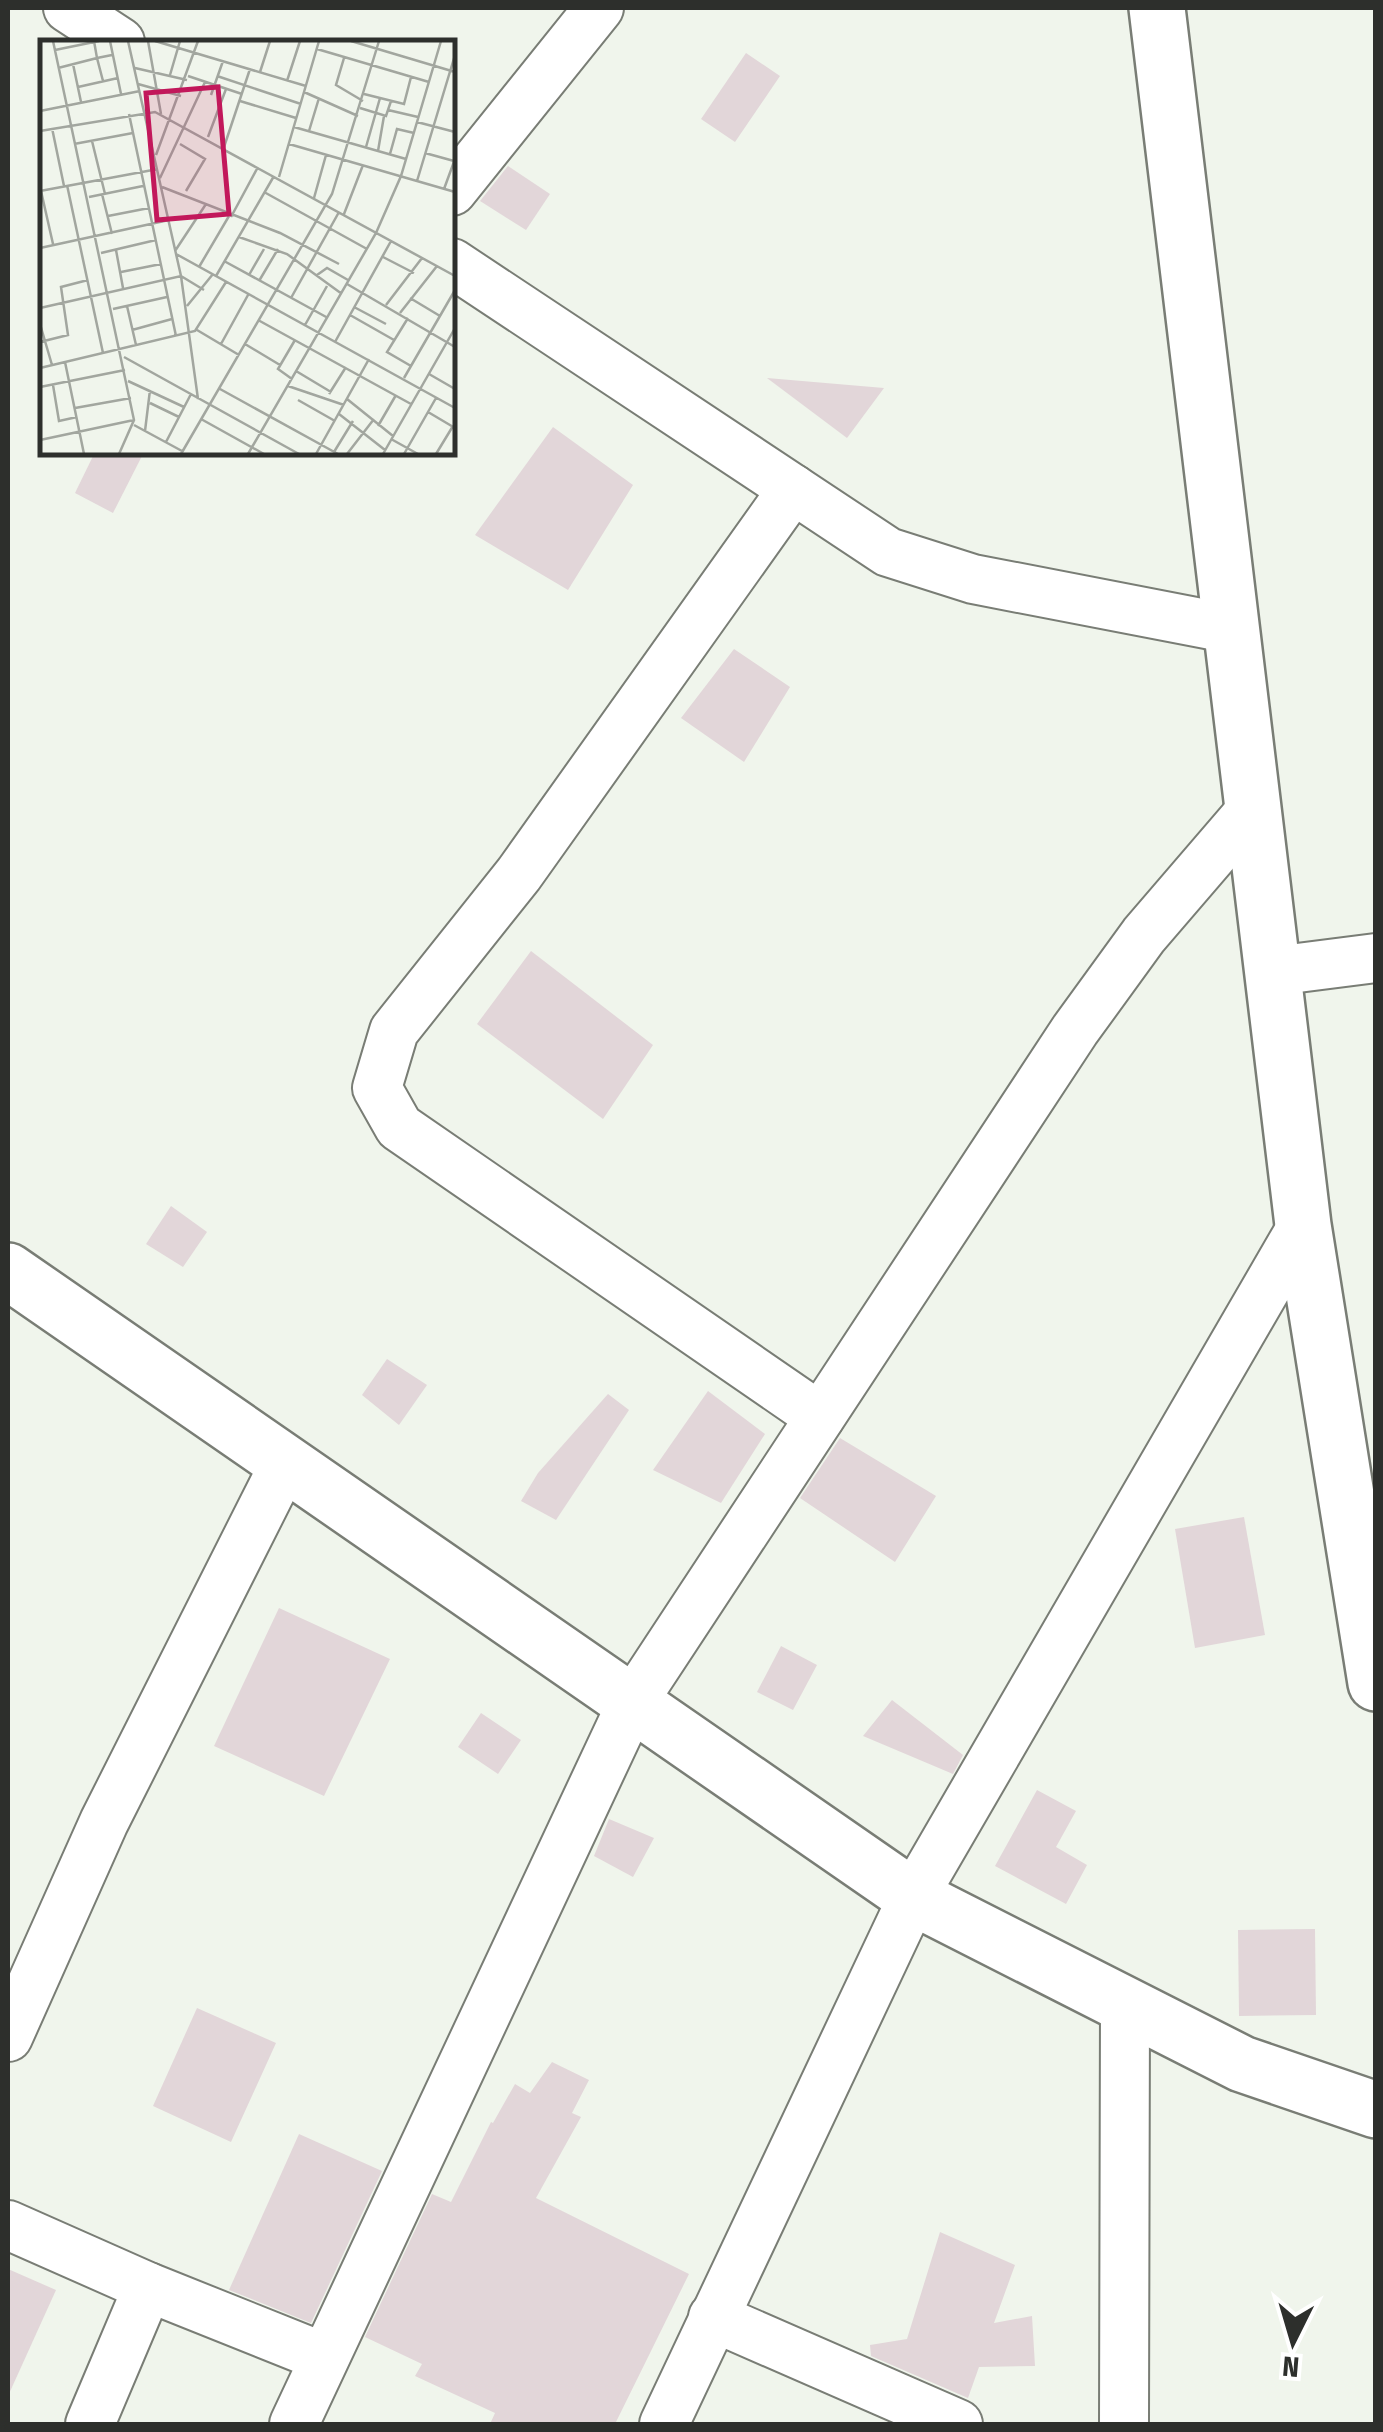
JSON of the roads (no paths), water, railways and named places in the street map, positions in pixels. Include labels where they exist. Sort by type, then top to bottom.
[{"type":"street","points":[[68,8],[117,40]]},
{"type":"street","points":[[455,187],[600,8]]},
{"type":"street","points":[[1157,8],[1302,1224],[1376,1682]]},
{"type":"street","points":[[455,265],[888,552],[973,580],[1232,629]]},
{"type":"street","points":[[793,489],[519,874],[394,1031],[378,1088],[399,1127],[820,1417]]},
{"type":"street","points":[[294,2424],[632,1702],[1075,1030],[1144,935],[1254,807]]},
{"type":"street","points":[[1274,971],[1376,958]]},
{"type":"street","points":[[664,2424],[913,1897],[1302,1224]]},
{"type":"street","points":[[8,1270],[913,1897],[1242,2064],[1376,2110]]},
{"type":"street","points":[[8,2038],[104,1822],[285,1463]]},
{"type":"street","points":[[1124,2424],[1125,2005]]},
{"type":"street","points":[[8,2225],[324,2358]]},
{"type":"street","points":[[90,2424],[148,2287]]},
{"type":"street","points":[[713,2317],[958,2424]]}]
